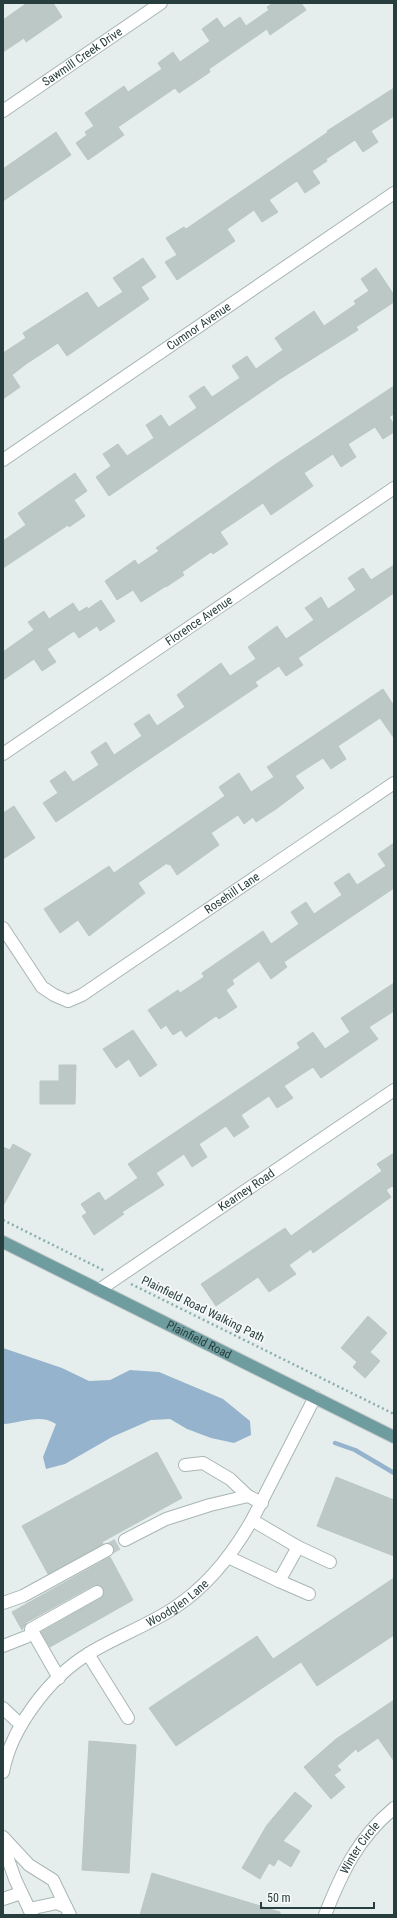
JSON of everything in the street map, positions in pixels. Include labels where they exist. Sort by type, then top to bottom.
[{"type":"main road","name":"Plainfield Road","points":[[3,1242],[394,1437]]},
{"type":"street","name":"Sawmill Creek Drive","points":[[3,111],[161,3]]},
{"type":"street","name":"Cumnor Avenue","points":[[3,460],[394,193]]},
{"type":"street","name":"Florence Avenue","points":[[3,754],[394,488]]},
{"type":"street","name":"Rosehill Lane","points":[[3,928],[42,987],[54,995],[68,1001],[82,995],[394,783]]},
{"type":"street","name":"Kearney Road","points":[[99,1290],[394,1090]]},
{"type":"street","name":"Woodglen Lane","points":[[3,1772],[4,1756],[21,1725],[52,1684],[88,1654],[174,1609],[197,1591],[220,1568],[262,1503],[315,1397]]},
{"type":"street","points":[[185,1465],[203,1463],[230,1479],[248,1496],[262,1503]]},
{"type":"street","points":[[125,1540],[166,1519],[210,1505],[248,1496]]},
{"type":"street","points":[[252,1520],[298,1548],[330,1562]]},
{"type":"street","points":[[279,1581],[298,1548]]},
{"type":"street","points":[[3,1603],[24,1596],[107,1550]]},
{"type":"street","points":[[228,1557],[309,1594]]},
{"type":"street","points":[[59,1678],[31,1629],[96,1592]]},
{"type":"street","points":[[3,1646],[26,1636]]},
{"type":"street","points":[[88,1654],[128,1718]]},
{"type":"street","points":[[3,1708],[21,1725]]},
{"type":"street","name":"Winter Circle","points":[[325,1915],[338,1880],[347,1863],[370,1830],[394,1808]]},
{"type":"street","points":[[3,1837],[29,1865],[53,1880],[68,1911]]},
{"type":"street","points":[[3,1846],[30,1912],[57,1902],[68,1911]]},
{"type":"street","points":[[3,1899],[21,1893]]},
{"type":"path","name":"Plainfield Road Walking Path","points":[[3,1220],[394,1414]]},
{"type":"water","points":[[3,1348],[62,1368],[89,1381],[110,1380],[130,1370],[159,1372],[223,1399],[250,1421],[251,1435],[234,1443],[211,1438],[187,1429],[170,1419],[151,1420],[112,1437],[65,1464],[46,1469],[43,1457],[56,1424],[44,1419],[37,1419],[3,1424]]},
{"type":"building","points":[[27,3],[53,3],[62,17],[26,42],[24,38],[3,52],[3,20]]},
{"type":"building","points":[[273,3],[301,3],[306,10],[270,35],[267,29],[209,69],[210,72],[179,93],[175,88],[118,127],[124,135],[88,160],[76,143],[87,135],[85,132],[94,126],[85,113],[124,86],[128,92],[162,69],[158,63],[173,52],[180,62],[210,41],[202,29],[217,18],[224,28],[240,17],[246,26],[269,10],[267,7]]},
{"type":"building","points":[[394,88],[394,116],[371,131],[378,142],[363,152],[355,140],[326,159],[327,161],[312,171],[320,183],[305,193],[297,181],[269,200],[278,212],[262,222],[254,210],[227,229],[235,241],[177,280],[165,262],[177,255],[166,238],[184,227],[186,229],[328,132],[327,131]]},
{"type":"building","points":[[56,132],[71,155],[3,201],[3,169]]},
{"type":"building","points":[[143,258],[156,277],[141,287],[149,299],[67,356],[58,343],[26,364],[12,375],[20,387],[3,399],[3,353],[26,338],[23,333],[87,292],[98,308],[123,292],[113,278]]},
{"type":"building","points":[[376,268],[394,295],[394,302],[356,327],[358,330],[280,379],[109,496],[96,477],[111,466],[103,454],[118,444],[127,456],[154,438],[146,425],[161,415],[169,427],[197,408],[189,396],[204,386],[212,397],[240,378],[232,366],[247,356],[256,369],[283,350],[275,338],[314,311],[324,326],[356,304],[354,301],[369,291],[361,279]]},
{"type":"building","points":[[394,386],[394,414],[389,417],[394,424],[394,432],[383,439],[375,427],[348,444],[356,457],[341,467],[333,454],[304,473],[313,486],[271,515],[263,503],[220,532],[228,544],[213,554],[211,552],[182,572],[184,575],[166,587],[141,602],[133,590],[117,600],[105,581],[135,560],[138,565],[159,551],[156,548],[276,464]]},
{"type":"building","points":[[75,473],[87,491],[74,500],[85,516],[69,527],[68,525],[3,568],[3,541],[26,525],[18,513]]},
{"type":"building","points":[[394,565],[394,593],[298,658],[303,665],[286,676],[279,666],[255,682],[258,686],[56,822],[43,803],[58,793],[50,781],[65,771],[73,782],[99,765],[91,752],[106,742],[114,755],[142,736],[134,724],[149,714],[157,726],[185,707],[177,695],[221,663],[230,676],[256,659],[248,647],[277,626],[286,639],[314,620],[305,608],[321,597],[328,609],[356,590],[348,578],[363,568],[371,580]]},
{"type":"building","points":[[101,600],[115,621],[100,631],[97,626],[79,638],[74,631],[47,649],[56,662],[42,671],[34,659],[3,680],[3,652],[34,630],[28,622],[44,611],[49,619],[73,603],[79,612],[87,607],[88,609]]},
{"type":"building","points":[[383,689],[394,706],[394,738],[380,718],[338,746],[346,759],[331,769],[323,758],[295,776],[304,788],[276,809],[256,822],[253,817],[244,824],[238,815],[211,833],[219,845],[177,875],[170,864],[168,865],[167,863],[138,883],[145,893],[89,936],[78,920],[60,933],[44,909],[109,866],[114,873],[225,796],[219,787],[239,773],[251,792],[274,777],[267,767]]},
{"type":"building","points":[[14,806],[35,838],[3,859],[3,813]]},
{"type":"building","points":[[394,843],[394,888],[284,962],[287,967],[271,979],[259,961],[232,980],[234,984],[226,990],[237,1007],[219,1019],[216,1016],[186,1037],[181,1030],[173,1035],[166,1025],[161,1029],[148,1010],[178,990],[180,993],[204,977],[202,973],[263,931],[271,944],[299,924],[291,912],[306,902],[314,914],[342,895],[334,883],[349,873],[357,885],[386,866],[378,854]]},
{"type":"building","points":[[394,983],[394,1011],[369,1027],[378,1039],[321,1078],[313,1067],[284,1086],[293,1098],[277,1108],[269,1096],[241,1115],[249,1127],[234,1137],[226,1126],[199,1144],[207,1157],[192,1167],[184,1154],[156,1173],[164,1185],[122,1212],[124,1214],[94,1235],[82,1216],[87,1213],[81,1204],[99,1192],[105,1201],[138,1178],[128,1164],[300,1048],[297,1043],[313,1032],[325,1049],[350,1032],[341,1018]]},
{"type":"building","points":[[133,1030],[157,1065],[140,1077],[129,1059],[116,1068],[103,1049]]},
{"type":"building","points":[[59,1065],[76,1065],[75,1104],[40,1104],[40,1081],[59,1081]]},
{"type":"building","points":[[13,1144],[31,1154],[3,1206],[3,1147],[10,1150]]},
{"type":"building","points":[[394,1153],[394,1188],[392,1186],[386,1190],[391,1197],[313,1253],[311,1249],[289,1265],[296,1274],[269,1292],[258,1277],[216,1306],[201,1284],[285,1228],[291,1236],[382,1171],[377,1164]]},
{"type":"building","points":[[368,1316],[387,1333],[370,1352],[380,1361],[365,1378],[353,1367],[357,1362],[341,1348]]},
{"type":"building","points":[[157,1452],[182,1498],[48,1574],[22,1526]]},
{"type":"building","points":[[336,1477],[394,1500],[394,1556],[317,1526]]},
{"type":"building","points":[[110,1557],[133,1600],[50,1647],[41,1632],[101,1598],[104,1592],[103,1588],[100,1585],[94,1585],[27,1622],[22,1630],[12,1612]]},
{"type":"building","points":[[394,1578],[394,1635],[317,1686],[301,1662],[176,1746],[149,1708],[257,1636],[273,1659]]},
{"type":"building","points":[[394,1700],[394,1761],[378,1738],[358,1752],[356,1749],[337,1766],[341,1770],[334,1775],[345,1787],[331,1799],[304,1767],[336,1739]]},
{"type":"building","points":[[89,1741],[136,1745],[129,1873],[82,1870]]},
{"type":"building","points":[[295,1792],[312,1806],[283,1841],[300,1851],[291,1867],[278,1859],[274,1866],[269,1863],[260,1879],[242,1868],[267,1825]]},
{"type":"building","points":[[152,1873],[280,1912],[280,1915],[140,1915]]},
{"type":"waterway","points":[[335,1443],[355,1450],[394,1473]]},
{"type":"tunnel","points":[[107,1550],[125,1540]]}]
